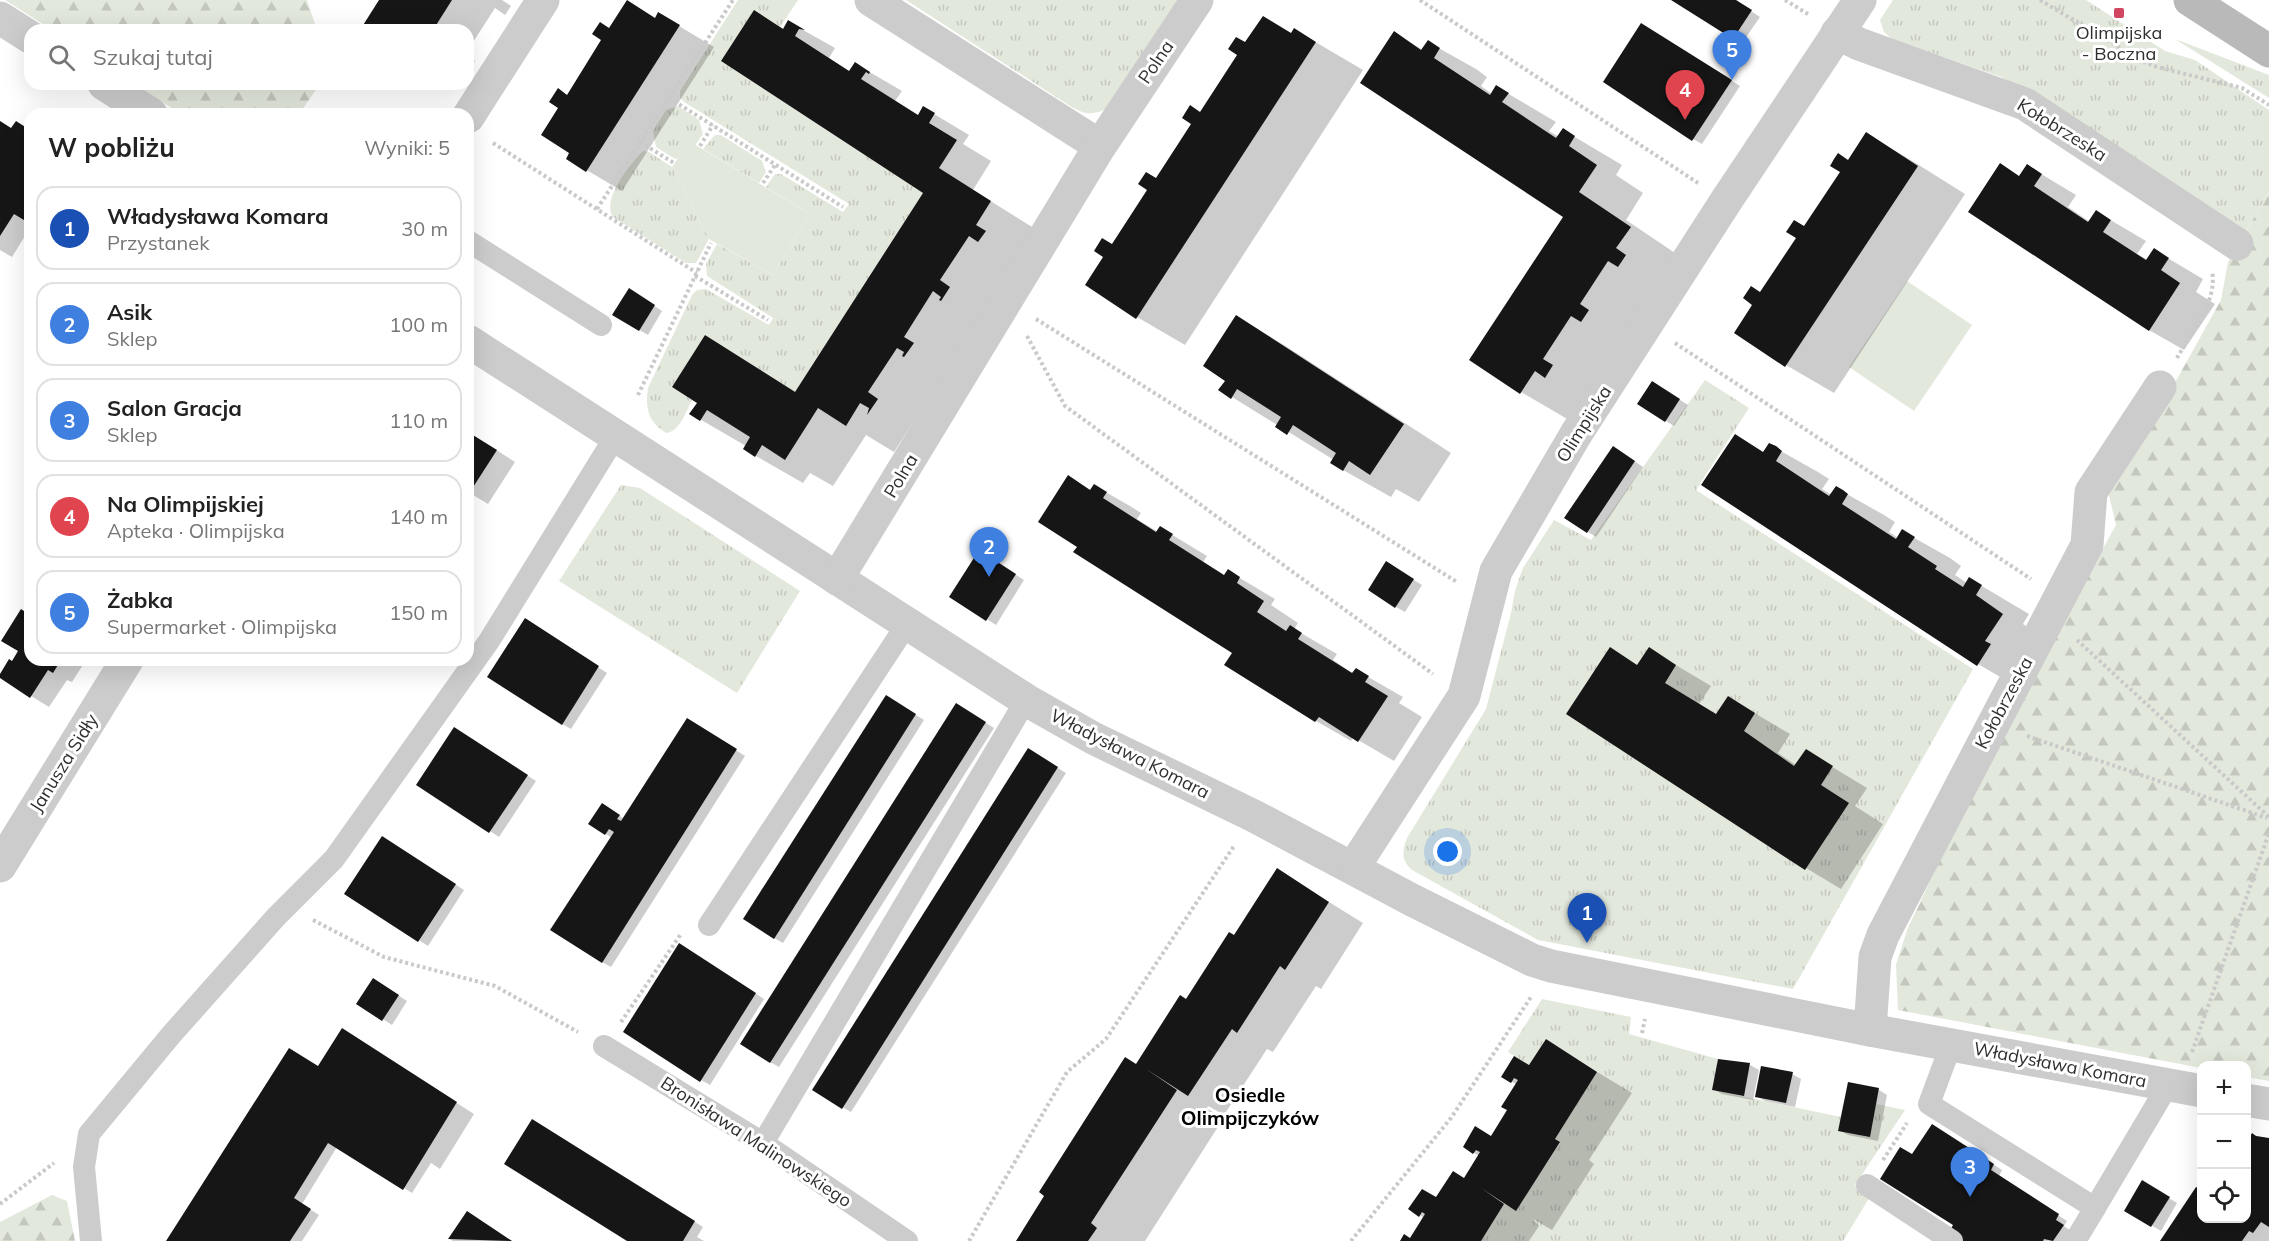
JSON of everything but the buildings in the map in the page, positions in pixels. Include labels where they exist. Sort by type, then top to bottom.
[{"type":"main road","points":[[2190,0],[2269,51]]},
{"type":"street","points":[[474,108],[543,0]]},
{"type":"street","points":[[871,0],[1100,146]]},
{"type":"street","name":"Polna","points":[[837,579],[1008,301],[1100,146],[1197,0]]},
{"type":"street","name":"Olimpijska","points":[[1353,868],[1464,696],[1496,571],[1576,434],[1726,201],[1860,0]]},
{"type":"street","points":[[0,18],[24,33]]},
{"type":"street","name":"Kołobrzeska","points":[[1837,33],[1866,47],[2025,104],[2237,244]]},
{"type":"street","points":[[113,90],[142,108]]},
{"type":"street","points":[[474,344],[837,579]]},
{"type":"street","name":"Kołobrzeska","points":[[1870,1030],[1875,957],[1883,935],[2087,545],[2091,492],[2160,387]]},
{"type":"street","name":"Władysława Komara","points":[[837,579],[1026,699],[1093,738],[1254,816],[1533,960],[1551,966],[1870,1030],[2197,1090]]},
{"type":"street","name":"Janusza Sidły","points":[[0,866],[123,666]]},
{"type":"street","points":[[2251,1101],[2269,1104]]},
{"type":"lane","points":[[474,245],[601,325]]},
{"type":"lane","points":[[474,662],[615,437]]},
{"type":"lane","points":[[709,925],[907,624]]},
{"type":"lane","points":[[91,1241],[84,1167],[89,1134],[171,1035],[286,906],[334,859],[471,666]]},
{"type":"lane","points":[[763,1143],[1026,699]]},
{"type":"lane","points":[[1951,1045],[1929,1104],[2095,1208]]},
{"type":"lane","name":"Bronisława Malinowskiego","points":[[604,1046],[763,1143],[907,1241]]},
{"type":"lane","points":[[2075,1241],[2168,1085]]},
{"type":"lane","points":[[1867,1185],[1952,1241]]},
{"type":"path","points":[[597,209],[733,0]]},
{"type":"path","points":[[1420,0],[1726,201]]},
{"type":"path","points":[[2040,0],[2142,61],[2157,67],[2242,88],[2269,105]]},
{"type":"path","points":[[669,98],[843,207]]},
{"type":"path","points":[[700,146],[713,125]]},
{"type":"path","points":[[492,142],[768,320]]},
{"type":"path","points":[[640,142],[674,163]]},
{"type":"path","points":[[763,183],[775,165]]},
{"type":"path","points":[[638,395],[711,243]]},
{"type":"path","points":[[2160,387],[2208,302],[2212,289],[2212,271]]},
{"type":"path","points":[[1008,301],[1489,601]]},
{"type":"path","points":[[1008,301],[1065,406],[1464,696]]},
{"type":"path","points":[[1667,338],[2055,606],[2269,818]]},
{"type":"path","points":[[1993,725],[2269,818]]},
{"type":"path","points":[[969,1241],[1066,1072],[1106,1039],[1254,816]]},
{"type":"path","points":[[2189,1059],[2269,832]]},
{"type":"path","points":[[286,906],[384,957],[495,986],[604,1046],[684,930],[709,925]]},
{"type":"path","points":[[1351,1241],[1451,1118],[1551,966]]},
{"type":"path","points":[[1867,1185],[1924,1098],[1929,1104]]},
{"type":"path","points":[[0,1204],[89,1134]]},
{"type":"green space","points":[[5,0],[307,0],[315,24],[43,24]]},
{"type":"green space","points":[[738,0],[798,0],[780,27],[754,11],[721,61],[923,193],[795,392],[705,335],[672,387],[692,400],[679,425],[666,433],[655,424],[649,414],[648,388],[692,295],[697,290],[706,289],[769,325],[773,318],[707,276],[706,264],[717,244],[773,275],[810,214],[766,187],[775,174],[781,174],[843,212],[849,204],[680,98],[680,91]]},
{"type":"green space","points":[[906,0],[1178,0],[1106,109],[1092,113],[1070,106]]},
{"type":"green space","points":[[1893,0],[2086,0],[2165,51],[2195,60],[2269,110],[2269,192],[2242,238],[2020,87],[2001,77],[1892,39],[1884,32],[1880,20]]},
{"type":"green space","points":[[2175,39],[2269,75],[2269,98]]},
{"type":"green space","points":[[144,90],[316,90],[303,108],[172,108]]},
{"type":"green space","points":[[678,106],[699,120],[703,134],[689,154],[675,159],[656,147],[653,131],[666,110]]},
{"type":"green space","points":[[715,135],[721,135],[762,161],[766,172],[759,183],[703,149]]},
{"type":"green space","points":[[689,141],[810,214],[773,275],[709,239],[672,167]]},
{"type":"green space","points":[[643,151],[649,152],[672,167],[709,239],[696,263],[686,263],[613,217],[610,210],[614,192],[631,164]]},
{"type":"green space","points":[[2269,192],[2269,1081],[2251,1078],[2251,1061],[2197,1061],[2197,1067],[1898,1010],[1896,965],[1907,930],[1996,741],[2116,525],[2108,491],[2167,397],[2221,300],[2228,262]]},
{"type":"green space","points":[[1907,281],[1972,325],[1914,411],[1849,367]]},
{"type":"green space","points":[[1705,380],[1749,408],[1696,490],[1973,669],[1793,989],[1538,940],[1412,870],[1406,863],[1404,855],[1407,838],[1486,709],[1515,591],[1523,568],[1554,520],[1591,540]]},
{"type":"green space","points":[[621,485],[640,488],[800,591],[737,693],[559,581]]},
{"type":"green space","points":[[1542,999],[1631,1017],[1629,1034],[1718,1059],[1712,1090],[1841,1117],[1838,1131],[1876,1104],[1905,1110],[1855,1185],[1871,1195],[1843,1241],[1481,1241],[1504,1204],[1516,1210],[1560,1143],[1555,1139],[1597,1072],[1546,1039],[1529,1065],[1508,1052]]},
{"type":"green space","points":[[52,1195],[67,1201],[75,1241],[0,1241],[0,1222]]},
{"type":"green space","points":[[1660,1220],[1692,1241],[1647,1241]]},
{"type":"place","name":"Olimpijska - Boczna","points":[[2119,13]]},
{"type":"place","name":"Żabka","points":[[1732,80]]},
{"type":"place","name":"Na Olimpijskiej","points":[[1685,120]]},
{"type":"place","name":"Asik","points":[[989,577]]},
{"type":"place","name":"Władysława Komara","points":[[1587,943]]},
{"type":"place","name":"Salon Gracja","points":[[1970,1197]]},
{"type":"district","name":"Osiedle Olimpijczyków","points":[[1250,1106]]}]
